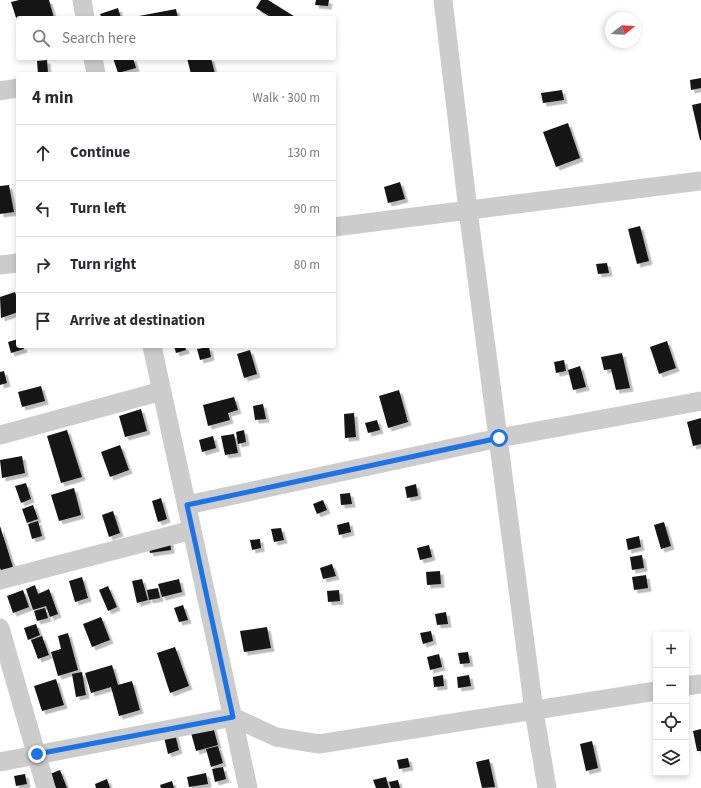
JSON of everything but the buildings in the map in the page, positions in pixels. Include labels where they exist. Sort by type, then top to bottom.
[{"type":"street","points":[[82,0],[85,16]]},
{"type":"street","points":[[444,0],[468,210],[534,711],[547,788]]},
{"type":"street","points":[[93,60],[96,72]]},
{"type":"street","points":[[0,91],[16,88]]},
{"type":"street","points":[[336,227],[701,181]]},
{"type":"street","points":[[0,265],[16,263]]},
{"type":"street","points":[[152,348],[248,788]]},
{"type":"street","points":[[0,435],[162,391]]},
{"type":"street","points":[[187,505],[499,438],[701,401]]},
{"type":"street","points":[[0,580],[192,530]]},
{"type":"street","points":[[0,628],[46,788]]},
{"type":"street","points":[[689,686],[701,684]]},
{"type":"street","points":[[0,762],[233,717],[276,737],[319,744],[653,691]]},
{"type":"route","points":[[37,754],[233,717],[187,505],[499,438]]}]
